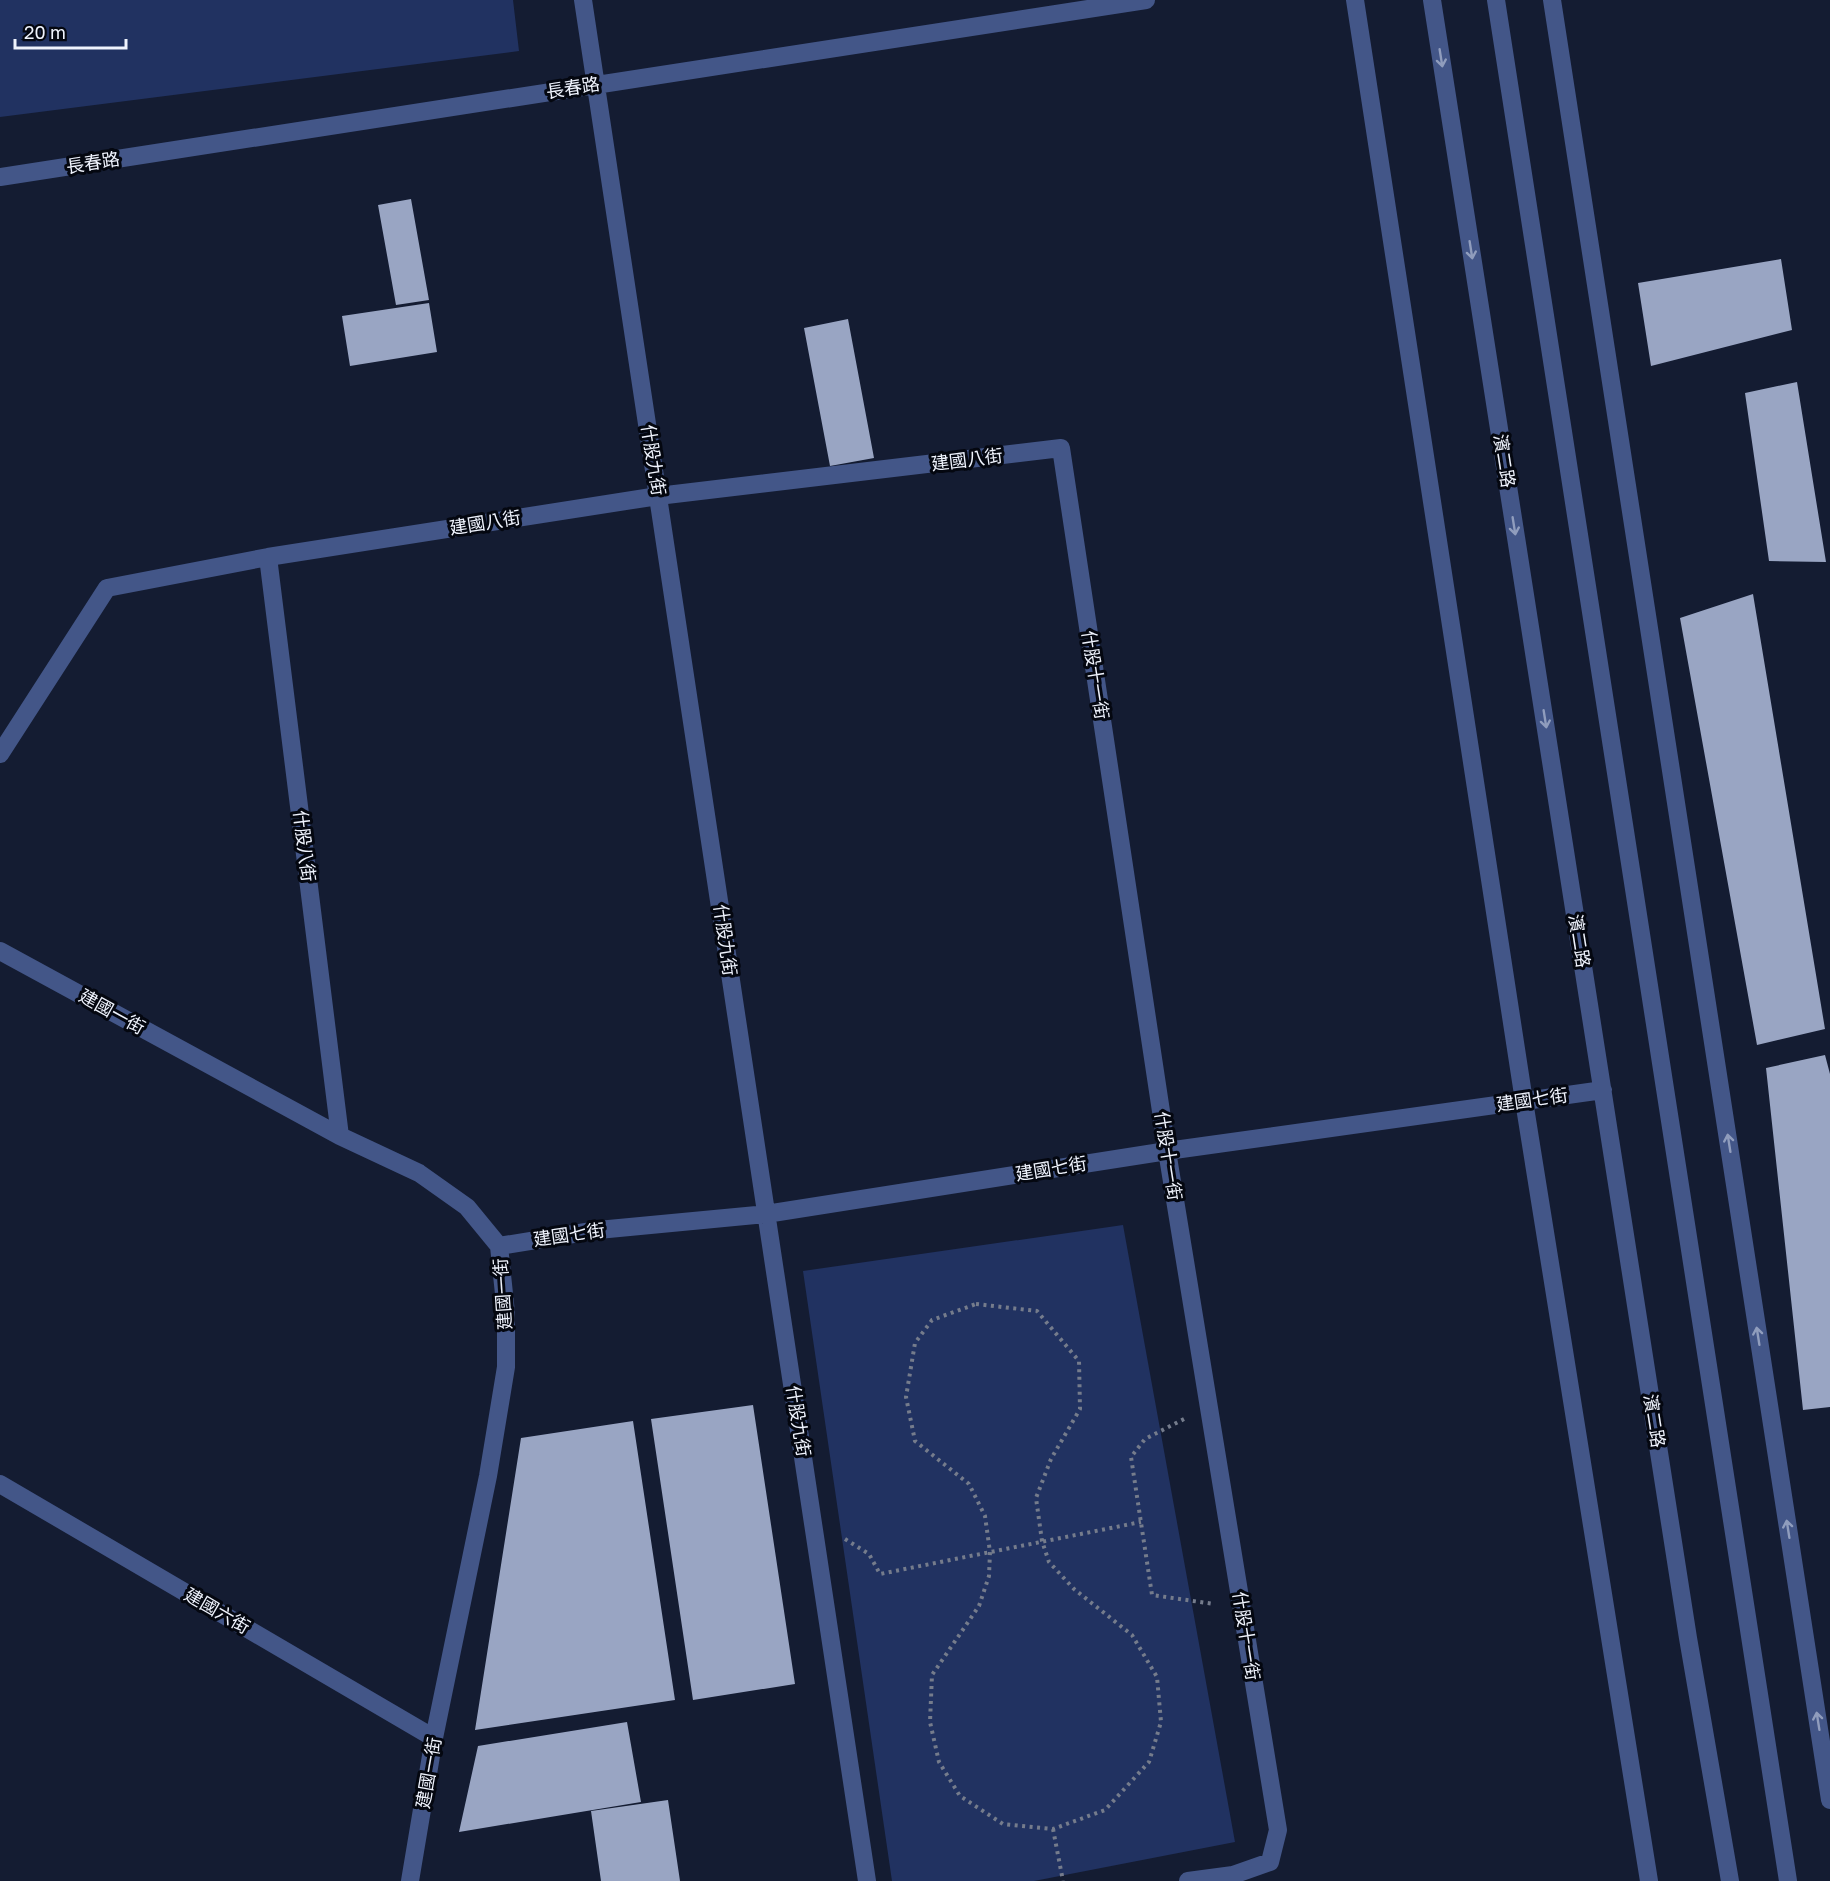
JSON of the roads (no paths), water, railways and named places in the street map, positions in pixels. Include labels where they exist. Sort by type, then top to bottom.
[{"type":"street","name":"什股九街","points":[[583,0],[867,1881]]},
{"type":"street","name":"長春路","points":[[0,177],[1146,0]]},
{"type":"street","points":[[1356,0],[1524,1101],[1649,1881]]},
{"type":"street","name":"濱二路","points":[[1432,0],[1686,1626],[1730,1881]]},
{"type":"street","points":[[1496,0],[1788,1881]]},
{"type":"street","points":[[1552,0],[1830,1800]]},
{"type":"street","name":"建國八街","points":[[0,754],[106,588],[268,556],[658,496],[1061,448]]},
{"type":"street","name":"什股十一街","points":[[1061,448],[1167,1151],[1278,1830],[1270,1862],[1233,1875],[1188,1881]]},
{"type":"street","name":"什股八街","points":[[268,556],[340,1136]]},
{"type":"street","name":"建國一街","points":[[0,951],[340,1136],[419,1173],[467,1207],[499,1246],[506,1313],[506,1367],[488,1476],[434,1738],[410,1881]]},
{"type":"street","name":"建國七街","points":[[499,1246],[598,1230],[766,1214],[1167,1151],[1603,1090]]},
{"type":"street","name":"建國六街","points":[[0,1484],[434,1738]]}]
